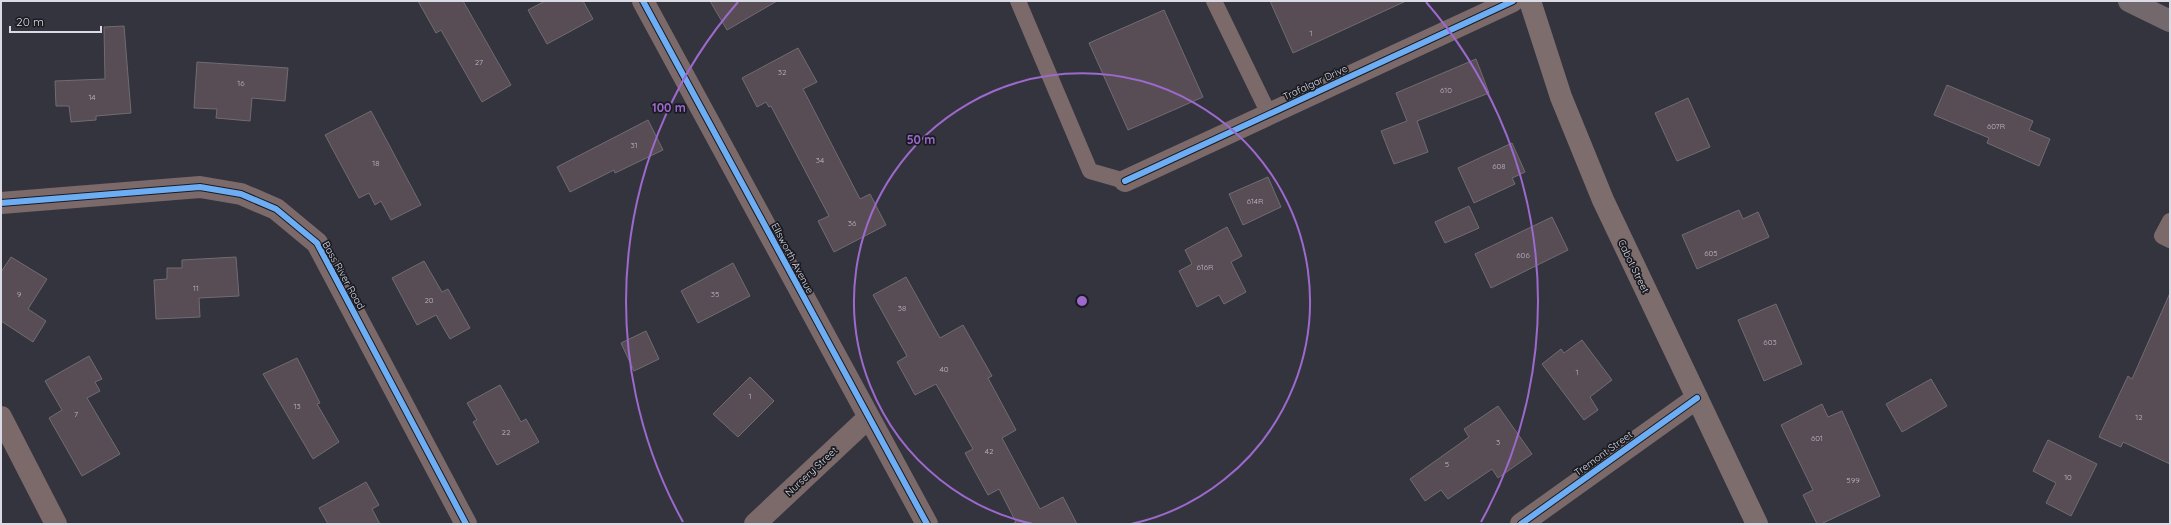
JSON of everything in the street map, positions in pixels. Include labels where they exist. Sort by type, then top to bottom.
[{"type":"highway","points":[[2129,1],[2170,21]]},
{"type":"main road","name":"Cabot Street","points":[[1530,1],[1561,98],[1580,148],[1603,200],[1757,524]]},
{"type":"street","name":"Ellsworth Avenue","points":[[643,1],[868,418],[927,524]]},
{"type":"street","name":"Trafalgar Drive","points":[[1125,181],[1513,1]]},
{"type":"street","name":"Bass River Road","points":[[1,203],[200,187],[241,194],[276,209],[317,243],[466,524]]},
{"type":"street","name":"Tremont Street","points":[[1521,524],[1697,398]]},
{"type":"street","points":[[1,417],[56,524]]},
{"type":"street","name":"Nursery Street","points":[[755,524],[868,418]]},
{"type":"lane","points":[[1018,1],[1090,171],[1125,181]]},
{"type":"lane","points":[[1214,1],[1269,114]]},
{"type":"lane","points":[[2170,221],[2162,236],[2170,240]]},
{"type":"building","points":[[418,1],[463,1],[511,85],[482,102],[441,30],[436,33]]},
{"type":"building","points":[[545,1],[583,1],[593,19],[547,44],[528,10]]},
{"type":"building","points":[[710,1],[777,1],[727,30]]},
{"type":"building","points":[[1270,1],[1406,1],[1293,53]]},
{"type":"building","points":[[1164,10],[1203,97],[1128,130],[1089,43]]},
{"type":"building","points":[[124,26],[131,113],[96,116],[96,120],[71,122],[69,106],[56,106],[55,81],[105,79],[104,27]]},
{"type":"building","points":[[798,48],[817,82],[803,89],[860,199],[870,194],[886,225],[834,252],[818,221],[829,216],[771,106],[769,107],[766,102],[757,107],[742,78]]},
{"type":"building","points":[[1476,59],[1489,93],[1417,121],[1428,152],[1394,164],[1381,131],[1407,121],[1396,93]]},
{"type":"building","points":[[197,62],[288,68],[285,101],[252,98],[250,121],[216,118],[217,109],[194,108]]},
{"type":"building","points":[[1947,85],[2033,121],[2029,130],[2050,139],[2039,166],[1987,143],[1989,138],[1934,115]]},
{"type":"building","points":[[1688,98],[1710,147],[1677,161],[1655,113]]},
{"type":"building","points":[[371,111],[421,205],[391,220],[381,201],[375,205],[369,193],[359,198],[325,135]]},
{"type":"building","points":[[648,120],[663,150],[615,173],[614,170],[570,192],[557,167]]},
{"type":"building","points":[[1512,143],[1525,172],[1512,178],[1515,184],[1474,203],[1458,168]]},
{"type":"building","points":[[1268,177],[1281,207],[1243,225],[1229,194]]},
{"type":"building","points":[[1469,206],[1479,228],[1445,243],[1435,222]]},
{"type":"building","points":[[1739,210],[1743,219],[1758,212],[1769,237],[1697,269],[1682,235]]},
{"type":"building","points":[[1552,217],[1568,250],[1491,288],[1475,254]]},
{"type":"building","points":[[1227,227],[1242,256],[1231,262],[1246,292],[1224,304],[1219,295],[1197,307],[1179,271],[1192,264],[1185,250]]},
{"type":"building","points":[[11,257],[47,279],[28,309],[46,321],[33,342],[1,321],[1,272]]},
{"type":"building","points":[[236,257],[239,296],[199,298],[200,317],[156,319],[154,280],[167,279],[167,268],[182,268],[182,260]]},
{"type":"building","points":[[424,261],[442,292],[448,289],[470,328],[450,339],[436,315],[417,325],[392,278]]},
{"type":"building","points":[[733,263],[750,296],[698,323],[681,291]]},
{"type":"building","points":[[906,277],[940,338],[963,325],[992,376],[988,378],[1016,430],[1002,438],[1040,509],[1063,497],[1077,524],[1012,524],[1016,522],[999,489],[988,495],[965,453],[973,449],[936,384],[915,395],[897,362],[907,356],[873,295]]},
{"type":"building","points":[[2170,293],[2170,464],[2123,442],[2121,447],[2099,437],[2128,376],[2132,379]]},
{"type":"building","points":[[1776,304],[1802,364],[1764,381],[1738,320]]},
{"type":"building","points":[[646,331],[659,359],[634,371],[621,343]]},
{"type":"building","points":[[1582,340],[1612,380],[1590,397],[1598,410],[1584,420],[1542,364],[1561,349],[1564,353]]},
{"type":"building","points":[[89,356],[102,379],[95,382],[100,391],[87,398],[120,454],[82,476],[49,418],[62,410],[45,381]]},
{"type":"building","points":[[297,358],[320,403],[317,404],[339,442],[313,459],[263,374]]},
{"type":"building","points":[[750,377],[774,401],[738,437],[713,414]]},
{"type":"building","points":[[1931,379],[1947,406],[1902,432],[1886,404]]},
{"type":"building","points":[[500,385],[521,422],[526,419],[539,442],[497,465],[473,422],[477,420],[467,403]]},
{"type":"building","points":[[1822,404],[1828,417],[1842,411],[1880,496],[1821,524],[1817,524],[1803,495],[1813,490],[1781,425]]},
{"type":"building","points":[[1498,406],[1532,454],[1498,478],[1492,469],[1448,499],[1441,490],[1425,501],[1410,479],[1469,437],[1464,429]]},
{"type":"building","points":[[2048,440],[2097,464],[2071,516],[2046,503],[2056,483],[2033,471]]},
{"type":"building","points":[[366,482],[379,505],[372,509],[380,524],[328,524],[319,508]]},
{"type":"cycle path","points":[[643,1],[927,524]]},
{"type":"cycle path","points":[[1125,181],[1513,1]]},
{"type":"cycle path","points":[[1,203],[200,187],[241,194],[276,209],[317,243],[466,524]]},
{"type":"cycle path","points":[[1521,524],[1697,398]]}]
